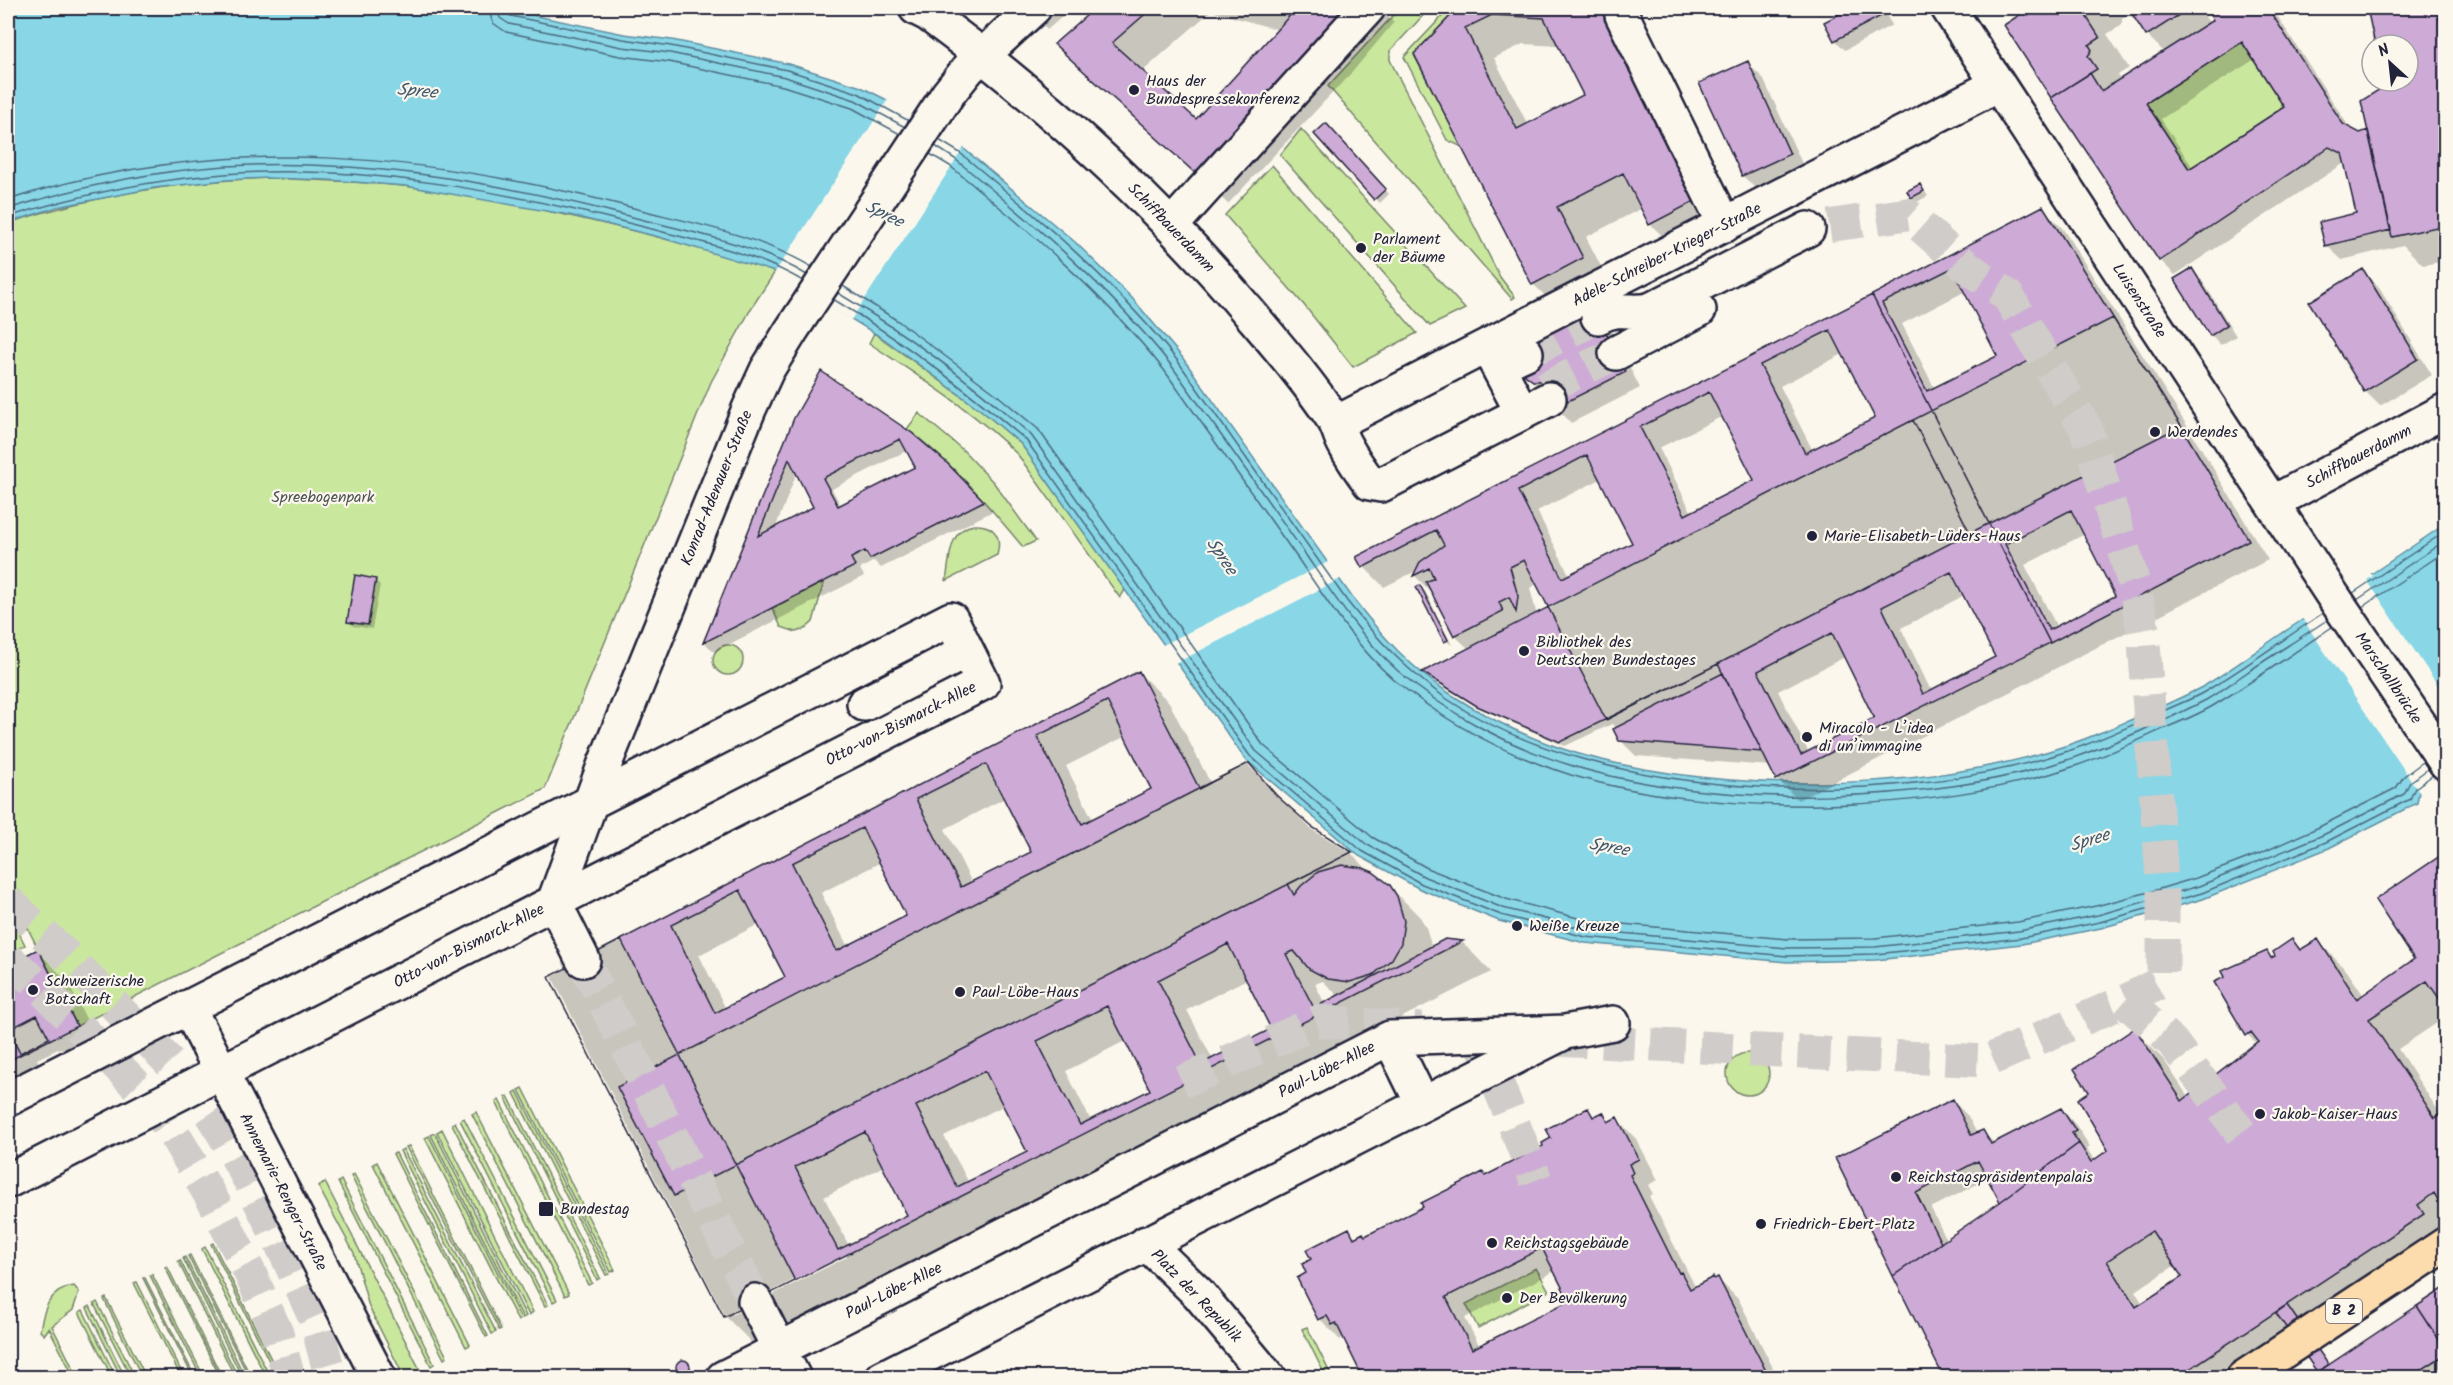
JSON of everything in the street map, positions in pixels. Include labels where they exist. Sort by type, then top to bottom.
[{"type":"main road","name":"B 2","points":[[2243,1377],[2445,1244]]},
{"type":"street","name":"Schiffbauerdamm","points":[[916,8],[1016,81],[1094,150],[1171,226],[1290,360],[1336,423],[1344,444],[1370,483],[1378,486],[1533,401],[1504,355]]},
{"type":"street","name":"Konrad-Adenauer-Straße","points":[[554,902],[591,803],[749,409],[767,370],[790,331],[948,94],[982,55],[1034,8]]},
{"type":"street","points":[[1171,226],[1368,8]]},
{"type":"street","points":[[1621,8],[1725,225]]},
{"type":"street","name":"Luisenstraße","points":[[1948,8],[2331,593]]},
{"type":"street","name":"Adele-Schreiber-Krieger-Straße","points":[[1336,423],[1504,355],[1725,225],[1997,85]]},
{"type":"street","points":[[1813,239],[1663,329],[1610,342],[1610,310],[1639,312],[1652,309],[1813,239]]},
{"type":"street","name":"Schiffbauerdamm","points":[[2272,503],[2445,410]]},
{"type":"street","name":"Marschallbrücke","points":[[2331,593],[2445,764]]},
{"type":"street","name":"Otto-von-Bismarck-Allee","points":[[8,1099],[951,619],[983,683],[8,1181]]},
{"type":"street","points":[[864,704],[967,651]]},
{"type":"street","points":[[554,902],[583,960]]},
{"type":"street","name":"Annemarie-Renger-Straße","points":[[188,1007],[379,1377]]},
{"type":"street","points":[[1390,1038],[1565,1032],[1613,1023]]},
{"type":"street","points":[[882,1377],[1565,1032]]},
{"type":"street","name":"Paul-Löbe-Allee","points":[[723,1377],[1390,1038],[1422,1103]]},
{"type":"street","name":"Platz der Republik","points":[[1146,1243],[1198,1293],[1269,1377]]},
{"type":"street","points":[[755,1301],[794,1377]]},
{"type":"green space","points":[[1400,8],[1430,8],[1390,51],[1390,60],[1500,277],[1515,297],[1512,299],[1328,86]]},
{"type":"green space","points":[[1450,8],[1458,8],[1414,55],[1462,147],[1447,140],[1404,57]]},
{"type":"green space","points":[[2242,42],[2284,107],[2189,169],[2146,103]]},
{"type":"green space","points":[[1301,129],[1465,309],[1430,326],[1280,155]]},
{"type":"green space","points":[[1272,165],[1417,333],[1353,367],[1304,305],[1225,215]]},
{"type":"green space","name":"Spreebogenpark","points":[[268,178],[387,184],[488,199],[568,215],[658,237],[775,272],[752,307],[711,382],[545,789],[77,1026],[10,893],[8,894],[8,223],[72,205],[169,186]]},
{"type":"green space","points":[[874,333],[982,411],[1021,444],[1125,590],[1120,598],[1018,455],[965,409],[869,343]]},
{"type":"green space","points":[[919,413],[964,451],[994,483],[1036,541],[1023,547],[954,470],[907,429]]},
{"type":"green space","points":[[974,525],[992,529],[997,537],[997,555],[946,581],[955,539],[959,532]]},
{"type":"green space","points":[[824,582],[813,622],[805,629],[796,632],[781,627],[772,608]]},
{"type":"green space","points":[[728,645],[738,650],[743,660],[738,670],[728,675],[718,670],[713,660],[718,650]]},
{"type":"green space","points":[[13,921],[25,945],[8,954],[8,924]]},
{"type":"green space","points":[[1748,1053],[1763,1059],[1769,1074],[1763,1089],[1748,1095],[1733,1089],[1727,1074],[1733,1059]]},
{"type":"green space","points":[[523,1088],[615,1270],[611,1272],[519,1090]]},
{"type":"green space","points":[[517,1091],[609,1274],[606,1275],[514,1093]]},
{"type":"green space","points":[[508,1096],[600,1278],[597,1280],[505,1097]]},
{"type":"green space","points":[[499,1100],[592,1283],[588,1285],[496,1102]]},
{"type":"green space","points":[[476,1112],[569,1294],[565,1296],[472,1114]]},
{"type":"green space","points":[[464,1118],[557,1300],[553,1302],[460,1120]]},
{"type":"green space","points":[[455,1122],[548,1305],[545,1306],[452,1124]]},
{"type":"green space","points":[[442,1129],[533,1312],[529,1315],[437,1132]]},
{"type":"green space","points":[[435,1133],[526,1316],[523,1318],[431,1135]]},
{"type":"green space","points":[[429,1136],[521,1319],[518,1321],[425,1138]]},
{"type":"green space","points":[[409,1146],[501,1329],[499,1330],[406,1147]]},
{"type":"green space","points":[[403,1149],[496,1332],[492,1334],[400,1151]]},
{"type":"green space","points":[[396,1153],[488,1336],[486,1337],[393,1154]]},
{"type":"green space","points":[[377,1162],[470,1345],[466,1347],[373,1164]]},
{"type":"green space","points":[[354,1174],[447,1357],[444,1359],[351,1176]]},
{"type":"green space","points":[[341,1180],[434,1364],[431,1366],[338,1182]]},
{"type":"green space","points":[[325,1182],[421,1372],[404,1377],[369,1307],[354,1253],[318,1186]]},
{"type":"green space","points":[[213,1243],[280,1377],[277,1377],[211,1244]]},
{"type":"green space","points":[[205,1247],[270,1377],[266,1377],[202,1249]]},
{"type":"green space","points":[[190,1255],[251,1377],[188,1256]]},
{"type":"green space","points":[[185,1257],[245,1377],[242,1377],[183,1258]]},
{"type":"green space","points":[[180,1260],[238,1377],[235,1377],[178,1261]]},
{"type":"green space","points":[[167,1266],[222,1377],[165,1267]]},
{"type":"green space","points":[[1536,1268],[1549,1291],[1478,1328],[1466,1304]]},
{"type":"green space","points":[[152,1274],[204,1377],[201,1377],[150,1275]]},
{"type":"green space","points":[[143,1278],[145,1278],[195,1377],[193,1377]]},
{"type":"green space","points":[[137,1282],[184,1377],[181,1377],[134,1283]]},
{"type":"green space","points":[[74,1286],[79,1292],[73,1310],[52,1326],[78,1378],[74,1377],[49,1328],[44,1335],[40,1331],[45,1309],[53,1296],[65,1288]]},
{"type":"green space","points":[[106,1298],[146,1377],[142,1377],[104,1299]]},
{"type":"green space","points":[[97,1302],[135,1377],[131,1377],[94,1304]]},
{"type":"green space","points":[[90,1306],[125,1377],[121,1377],[87,1308]]},
{"type":"green space","points":[[83,1310],[116,1377],[112,1377],[79,1312]]},
{"type":"green space","points":[[1307,1327],[1332,1377],[1326,1377],[1302,1329]]},
{"type":"water","name":"Spree","points":[[8,8],[497,8],[789,64],[861,87],[889,101],[963,148],[1075,242],[1132,298],[1182,357],[1352,597],[1374,625],[1410,663],[1437,685],[1482,713],[1513,729],[1562,749],[1639,768],[1704,777],[1772,782],[1842,782],[1912,778],[1980,768],[2044,753],[2102,732],[2202,687],[2445,524],[2445,774],[2419,792],[2417,803],[2329,848],[2203,899],[2101,928],[2022,944],[1876,960],[1787,962],[1585,943],[1499,921],[1420,889],[1359,856],[1246,760],[1021,444],[982,411],[884,339],[775,272],[659,237],[569,215],[406,186],[328,180],[268,178],[154,188],[57,207],[8,223]]},
{"type":"pier","points":[[889,98],[965,146],[851,320],[774,274]]},
{"type":"pier","points":[[1330,561],[1342,578],[1174,664],[1161,646]]},
{"type":"pier","points":[[2369,572],[2373,576],[2367,580],[2445,696],[2446,777],[2421,795],[2302,618]]},
{"type":"building","name":"Haus der Bundespressekonferenz","points":[[1095,8],[1152,8],[1112,43],[1196,119],[1292,13],[1272,8],[1352,8],[1197,175],[1054,44]]},
{"type":"building","points":[[1458,8],[1518,8],[1606,13],[1701,198],[1649,225],[1623,173],[1557,207],[1583,258],[1532,285],[1414,54]],"holes":[[[1492,15],[1544,18],[1583,95],[1517,129],[1465,28]]]},
{"type":"building","points":[[1851,8],[1879,8],[1883,15],[1834,41],[1824,22]]},
{"type":"building","points":[[2030,8],[2081,8],[2100,38],[2089,45],[2092,50],[2088,56],[2097,69],[2051,98],[2004,25]]},
{"type":"building","points":[[2128,8],[2190,8],[2146,36]]},
{"type":"building","points":[[2205,8],[2268,8],[2343,124],[2360,133],[2368,130],[2391,230],[2325,246],[2319,222],[2356,213],[2342,153],[2329,147],[2159,261],[2051,98],[2090,73],[2101,91],[2213,20]],"holes":[[[2242,42],[2284,107],[2189,169],[2146,103]]]},
{"type":"building","points":[[2367,8],[2437,8],[2446,48],[2446,225],[2392,237],[2361,101],[2374,93],[2420,93],[2420,33],[2372,33]]},
{"type":"building","points":[[1748,61],[1790,154],[1742,176],[1699,83]]},
{"type":"building","points":[[1326,123],[1386,189],[1374,200],[1314,134]]},
{"type":"building","points":[[1920,184],[1924,191],[1911,198],[1907,191]]},
{"type":"building","points":[[2043,206],[2181,426],[2249,540],[2050,643],[1872,295]],"holes":[[[1952,268],[1997,356],[1927,391],[1882,303]],[[2071,510],[2115,596],[2049,630],[2005,544]]]},
{"type":"building","points":[[2192,268],[2227,325],[2210,336],[2174,279]]},
{"type":"building","points":[[2363,269],[2418,359],[2364,392],[2309,302]]},
{"type":"building","name":"Marie-Elisabeth-Lüders-Haus","points":[[1872,295],[2050,643],[1776,780],[1718,664],[1606,720],[1524,560],[1510,567],[1518,596],[1516,612],[1509,597],[1499,602],[1503,611],[1454,636],[1426,582],[1434,578],[1429,568],[1413,576],[1420,562],[1444,545],[1436,530],[1362,568],[1356,557]],"holes":[[[1830,330],[1875,418],[1805,453],[1760,365]],[[1709,392],[1754,480],[1685,515],[1640,427]],[[1587,455],[1632,543],[1562,578],[1518,491]],[[1951,572],[1995,657],[1923,694],[1882,607]],[[1832,633],[1874,718],[1801,755],[1758,671]]]},
{"type":"building","points":[[1594,309],[1626,372],[1554,408],[1540,381],[1533,381],[1525,375],[1522,345]]},
{"type":"building","points":[[2113,318],[2181,426],[1970,533],[1913,420]]},
{"type":"building","points":[[821,371],[912,433],[946,462],[984,501],[870,559],[865,551],[851,558],[855,566],[703,643],[794,418]],"holes":[[[900,439],[915,467],[838,506],[823,478]],[[789,459],[813,507],[758,536]]]},
{"type":"building","points":[[1913,420],[1970,533],[1718,664],[1560,742],[1477,706],[1422,672]]},
{"type":"building","points":[[355,575],[376,579],[368,625],[347,622]]},
{"type":"building","points":[[1420,585],[1448,640],[1444,642],[1416,587]]},
{"type":"building","name":"Paul-Löbe-Haus","points":[[1139,671],[1199,788],[1249,763],[1276,795],[1312,827],[1352,852],[1288,884],[1294,895],[1318,872],[1342,865],[1373,872],[1390,885],[1397,896],[1404,921],[1401,943],[1392,959],[1373,975],[1350,982],[1328,979],[1309,969],[1294,951],[1286,954],[1314,1008],[1445,939],[1463,941],[724,1317],[549,977]],"holes":[[[1107,701],[1151,789],[1082,824],[1037,736]],[[986,764],[1031,852],[961,887],[916,799]],[[862,828],[906,916],[837,951],[792,863]],[[740,890],[785,977],[715,1013],[671,925]],[[1228,944],[1271,1029],[1201,1064],[1158,980]],[[1107,1006],[1150,1090],[1080,1125],[1037,1041]],[[985,1071],[1027,1152],[957,1187],[916,1106]],[[865,1132],[907,1215],[838,1250],[795,1167]]]},
{"type":"building","points":[[1723,673],[1762,752],[1619,741],[1613,729]]},
{"type":"building","points":[[1249,763],[1276,795],[1312,827],[1352,852],[674,1196],[617,1087]]},
{"type":"building","name":"Jakob-Kaiser-Haus","points":[[2446,852],[2446,1008],[2427,981],[2369,1019],[2435,1118],[2446,1111],[2446,1200],[2440,1203],[2434,1193],[2418,1205],[2424,1214],[2176,1378],[1944,1378],[1893,1276],[2000,1202],[2079,1143],[2091,1162],[2108,1150],[2078,1099],[2089,1092],[2074,1069],[2135,1028],[2182,1101],[2258,1041],[2251,1032],[2246,1036],[2214,982],[2225,977],[2222,971],[2267,951],[2271,958],[2275,956],[2273,952],[2292,939],[2300,950],[2318,939],[2357,999],[2414,959],[2375,900]],"holes":[[[2152,1231],[2182,1277],[2136,1307],[2107,1261]]]},
{"type":"building","points":[[621,940],[795,1281],[724,1317],[549,977]]},
{"type":"building","name":"Schweizerische Botschaft","points":[[38,949],[77,1026],[8,1061],[8,1030],[8,964]],"holes":[[[37,1015],[49,1038],[20,1053],[8,1030]]]},
{"type":"building","name":"Reichstagspräsidentenpalais","points":[[1953,1099],[1971,1135],[1983,1130],[1991,1144],[2061,1108],[2076,1131],[2072,1133],[2079,1143],[2000,1202],[1978,1161],[1916,1193],[1941,1243],[1893,1276],[1835,1158]]},
{"type":"building","name":"Reichstagsgebäude","points":[[1588,1108],[1593,1117],[1603,1112],[1608,1122],[1617,1117],[1639,1159],[1629,1164],[1633,1173],[1630,1175],[1679,1273],[1681,1272],[1690,1289],[1713,1277],[1714,1279],[1718,1277],[1766,1371],[1762,1373],[1763,1376],[1363,1378],[1336,1323],[1332,1325],[1327,1316],[1318,1320],[1297,1278],[1306,1273],[1302,1264],[1311,1259],[1306,1250],[1349,1228],[1354,1238],[1363,1233],[1365,1236],[1423,1207],[1421,1203],[1483,1172],[1485,1176],[1543,1146],[1542,1143],[1551,1138],[1546,1129]],"holes":[[[1542,1248],[1569,1301],[1472,1349],[1446,1297]]]},
{"type":"building","points":[[2446,1287],[2446,1349],[2445,1349],[2417,1306]]},
{"type":"building","points":[[2287,1305],[2328,1364],[2317,1372],[2276,1313]]},
{"type":"building","points":[[2417,1306],[2446,1350],[2446,1354],[2409,1378],[2309,1378]]},
{"type":"building","points":[[680,1360],[686,1360],[690,1367],[686,1374],[680,1374],[676,1370],[676,1364]]},
{"type":"tunnel","points":[[1553,1040],[1987,1061],[2125,1001],[2163,981],[2163,891],[2143,630],[2135,587],[2086,429],[2008,296],[1966,266],[1907,214],[1808,229]]},
{"type":"tunnel","points":[[1526,353],[1598,317]]},
{"type":"tunnel","points":[[1544,389],[1616,353]]},
{"type":"tunnel","points":[[8,901],[69,958],[199,1096],[249,1180],[288,1259],[315,1319],[331,1378]]},
{"type":"tunnel","points":[[8,959],[38,985],[148,1097],[174,1134],[215,1204],[250,1273],[277,1333],[289,1378]]},
{"type":"tunnel","points":[[583,960],[755,1301]]},
{"type":"tunnel","points":[[2125,1001],[2172,1042],[2241,1133]]},
{"type":"tunnel","points":[[1182,1082],[1319,1021],[1421,1029]]},
{"type":"tunnel","points":[[1478,1034],[1536,1180]]},
{"type":"place","name":"Haus der Bundespressekonferenz","points":[[1134,90]]},
{"type":"place","name":"Parlament der Bäume","points":[[1361,248]]},
{"type":"place","name":"Werdendes","points":[[2155,432]]},
{"type":"place","name":"Marie-Elisabeth-Lüders-Haus","points":[[1812,536]]},
{"type":"place","name":"Bibliothek des Deutschen Bundestages","points":[[1524,651]]},
{"type":"place","name":"Miracolo - L’idea di un’immagine","points":[[1807,737]]},
{"type":"place","name":"Weiße Kreuze","points":[[1517,926]]},
{"type":"place","name":"Schweizerische Botschaft","points":[[33,990]]},
{"type":"place","name":"Paul-Löbe-Haus","points":[[960,992]]},
{"type":"place","name":"Jakob-Kaiser-Haus","points":[[2260,1114]]},
{"type":"place","name":"Reichstagspräsidentenpalais","points":[[1896,1177]]},
{"type":"place","name":"Bundestag","points":[[546,1209]]},
{"type":"place","name":"Friedrich-Ebert-Platz","points":[[1761,1224]]},
{"type":"place","name":"Reichstagsgebäude","points":[[1492,1243]]},
{"type":"place","name":"Der Bevölkerung","points":[[1507,1298]]}]
